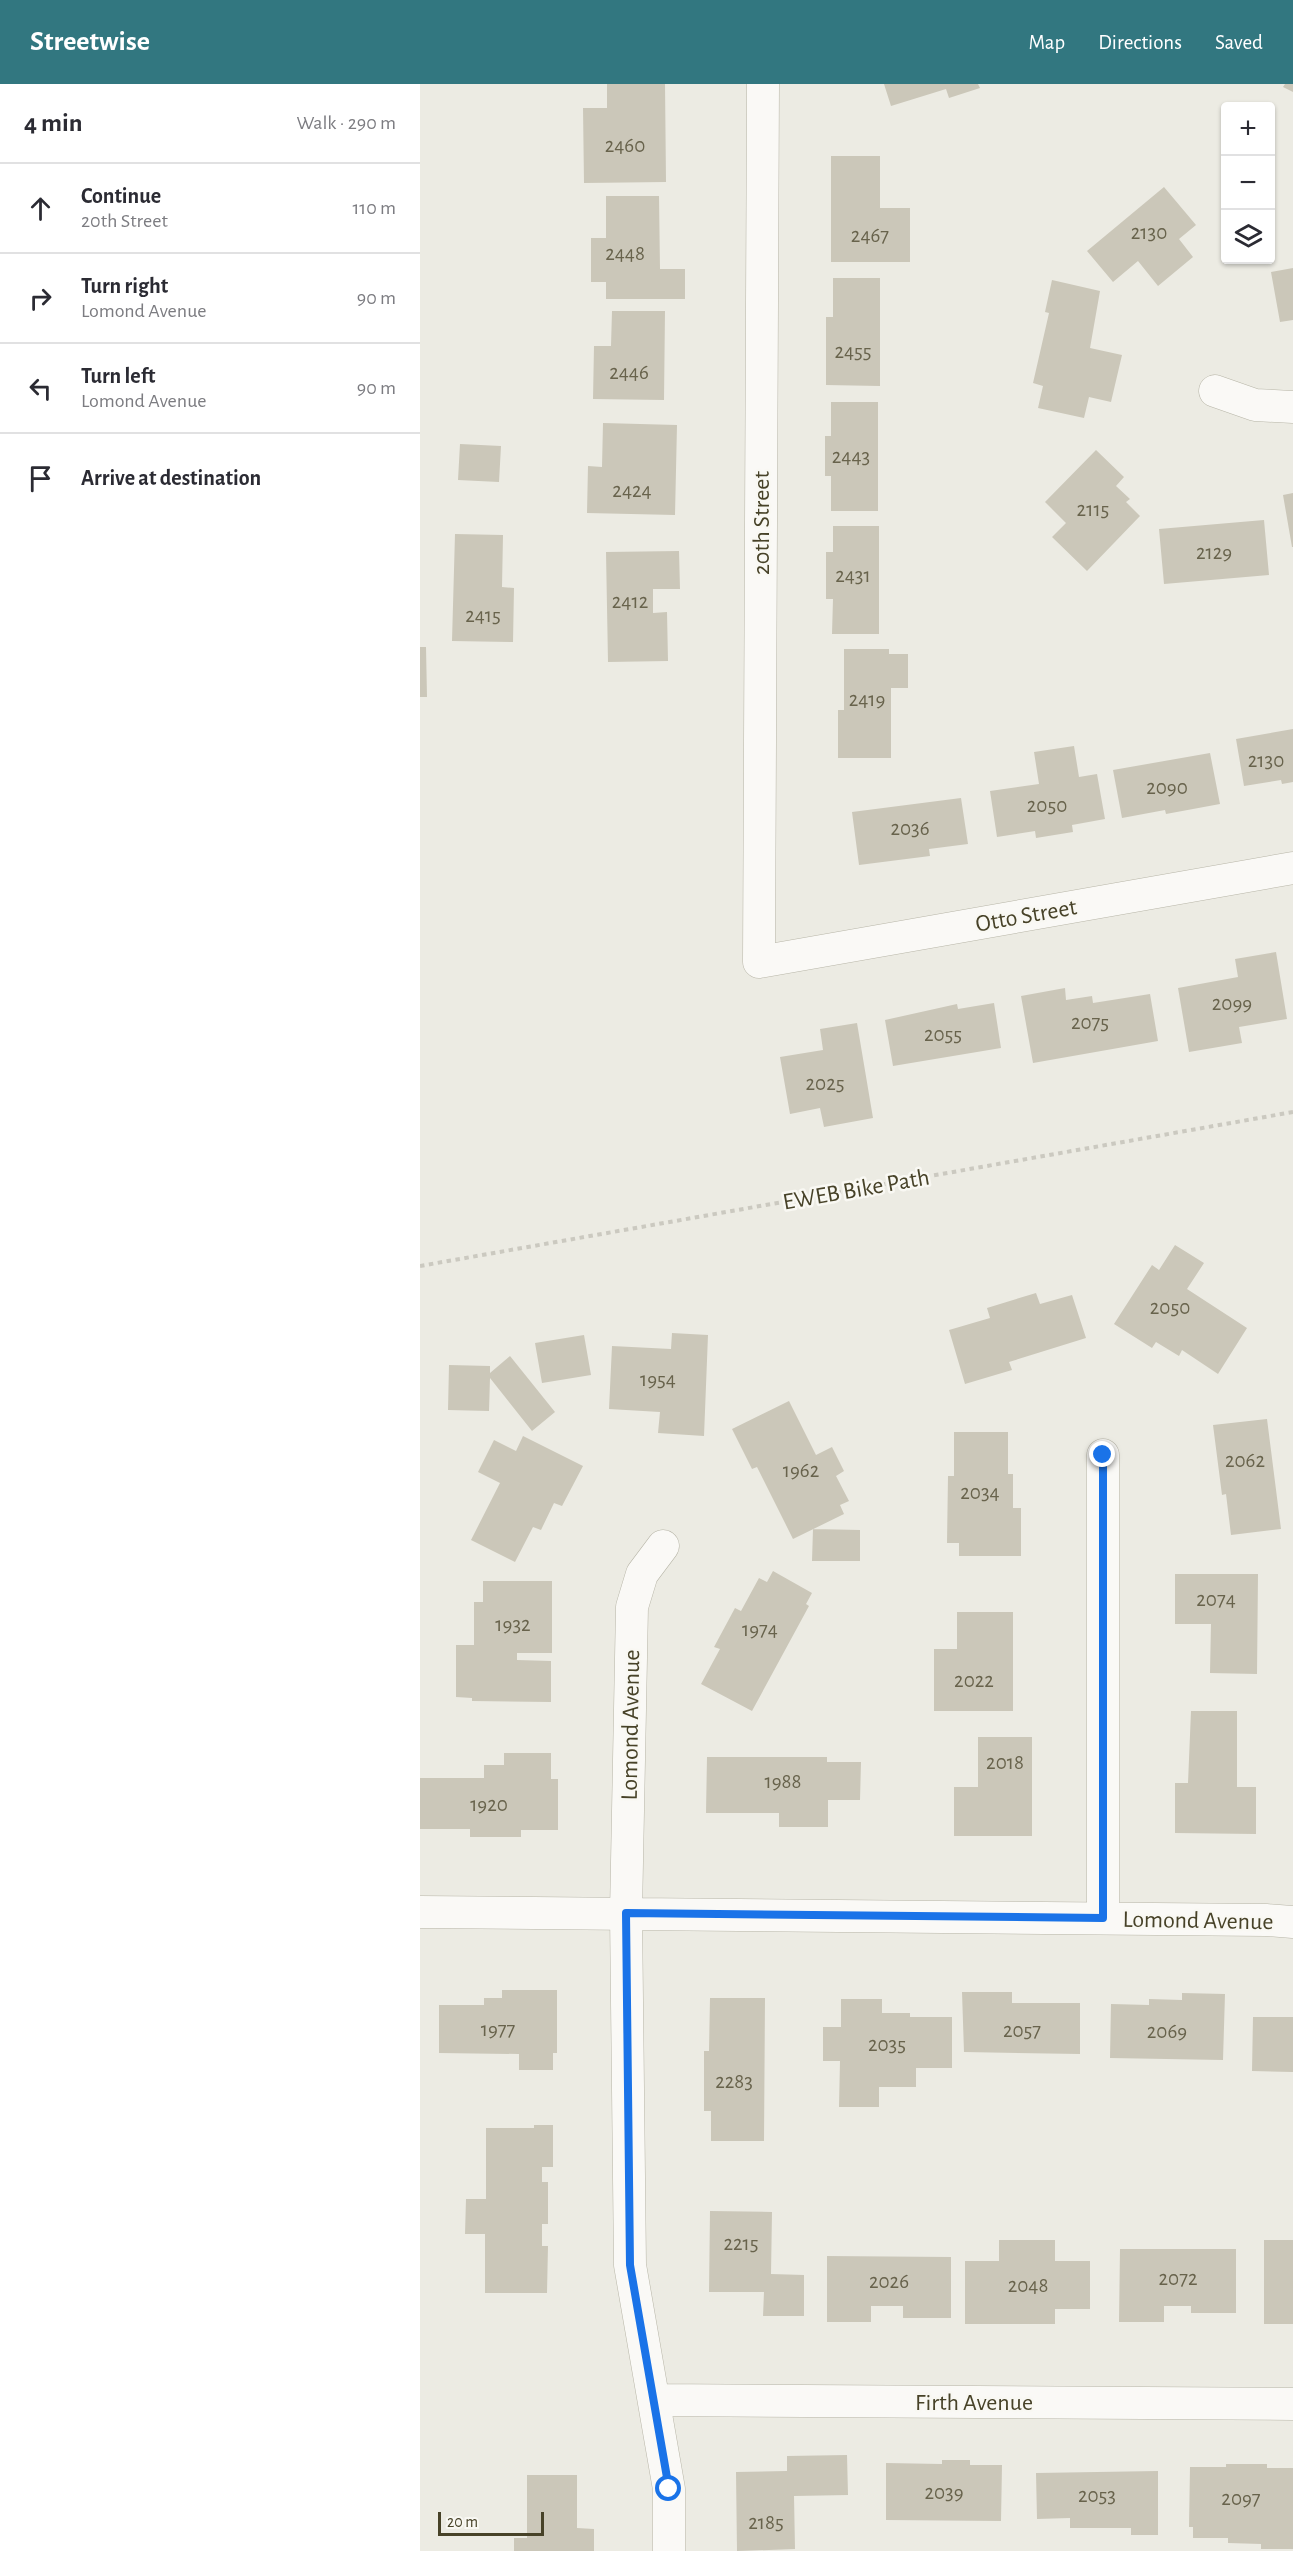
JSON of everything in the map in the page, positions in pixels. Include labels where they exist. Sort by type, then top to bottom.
[{"type":"street","name":"20th Street","points":[[759,962],[763,84]]},
{"type":"street","points":[[1215,392],[1255,405],[1293,407]]},
{"type":"street","name":"Otto Street","points":[[759,962],[1293,867]]},
{"type":"street","name":"Lomond Avenue","points":[[1103,1455],[1103,1918]]},
{"type":"street","name":"Lomond Avenue","points":[[626,1913],[632,1607],[642,1574],[663,1546]]},
{"type":"street","name":"Lomond Avenue","points":[[420,1912],[1103,1918],[1293,1922]]},
{"type":"street","points":[[626,1913],[630,2265],[669,2489],[669,2551]]},
{"type":"street","name":"Firth Avenue","points":[[655,2400],[1293,2404]]},
{"type":"path","name":"EWEB Bike Path","points":[[420,1266],[1293,1112]]},
{"type":"building","points":[[607,84],[665,84],[666,182],[584,183],[583,108],[607,108]]},
{"type":"building","points":[[884,84],[978,84],[980,88],[949,98],[946,89],[891,106]]},
{"type":"building","points":[[1285,84],[1293,84],[1293,92],[1283,87]]},
{"type":"building","points":[[831,156],[880,156],[880,208],[910,208],[910,262],[831,262]]},
{"type":"building","points":[[1164,187],[1196,225],[1179,239],[1193,257],[1158,286],[1138,261],[1113,282],[1087,251]]},
{"type":"building","points":[[606,196],[659,196],[660,269],[685,269],[685,299],[606,299],[606,282],[591,282],[591,238],[606,238]]},
{"type":"building","points":[[1293,268],[1293,320],[1280,322],[1271,272]]},
{"type":"building","points":[[833,278],[880,278],[880,386],[826,385],[826,317],[833,317]]},
{"type":"building","points":[[1052,280],[1100,291],[1090,348],[1122,355],[1111,402],[1089,397],[1084,418],[1038,408],[1043,386],[1033,383],[1049,313],[1045,312]]},
{"type":"building","points":[[612,311],[665,311],[664,400],[593,399],[594,346],[611,346]]},
{"type":"building","points":[[831,402],[878,402],[878,511],[831,511],[831,476],[825,476],[825,436],[831,436]]},
{"type":"building","points":[[603,423],[677,425],[675,515],[587,513],[588,466],[602,467]]},
{"type":"building","points":[[460,444],[501,446],[499,482],[458,480]]},
{"type":"building","points":[[1096,450],[1124,477],[1116,486],[1130,499],[1126,502],[1140,516],[1087,571],[1052,537],[1066,523],[1045,502]]},
{"type":"building","points":[[1293,493],[1293,547],[1292,547],[1283,495]]},
{"type":"building","points":[[1264,520],[1269,575],[1164,584],[1159,529]]},
{"type":"building","points":[[833,526],[879,526],[879,634],[832,634],[833,599],[826,599],[826,552],[833,552]]},
{"type":"building","points":[[455,534],[503,535],[502,587],[514,588],[513,642],[452,641]]},
{"type":"building","points":[[679,551],[680,589],[653,589],[653,613],[667,612],[668,661],[608,662],[606,552]]},
{"type":"building","points":[[420,647],[426,647],[427,697],[420,697]]},
{"type":"building","points":[[844,649],[889,649],[889,654],[908,654],[908,688],[891,688],[891,758],[838,758],[838,710],[844,710]]},
{"type":"building","points":[[1293,729],[1293,782],[1282,784],[1281,780],[1244,786],[1236,739]]},
{"type":"building","points":[[1074,746],[1079,777],[1097,774],[1105,819],[1072,825],[1073,832],[1036,838],[1035,831],[997,837],[990,791],[1039,784],[1034,752]]},
{"type":"building","points":[[1210,753],[1220,804],[1166,814],[1165,810],[1122,818],[1113,770]]},
{"type":"building","points":[[961,798],[968,844],[929,849],[930,856],[859,865],[852,812]]},
{"type":"building","points":[[1276,952],[1287,1019],[1239,1027],[1242,1043],[1189,1052],[1178,988],[1238,977],[1235,959]]},
{"type":"building","points":[[1065,988],[1066,1000],[1092,996],[1093,1003],[1150,994],[1158,1041],[1033,1063],[1021,996]]},
{"type":"building","points":[[994,1003],[1001,1048],[893,1066],[885,1020],[957,1004],[958,1009]]},
{"type":"building","points":[[857,1023],[873,1118],[824,1127],[820,1108],[790,1114],[780,1057],[823,1050],[820,1029]]},
{"type":"building","points":[[1175,1245],[1204,1263],[1187,1289],[1247,1328],[1218,1374],[1182,1350],[1179,1356],[1156,1342],[1152,1348],[1114,1324],[1152,1265],[1159,1270]]},
{"type":"building","points":[[1036,1293],[1040,1304],[1072,1295],[1086,1338],[1009,1362],[1012,1370],[965,1384],[949,1330],[990,1318],[987,1308]]},
{"type":"building","points":[[672,1333],[708,1335],[704,1436],[658,1433],[660,1412],[609,1409],[612,1346],[671,1349]]},
{"type":"building","points":[[584,1335],[591,1375],[542,1383],[535,1343]]},
{"type":"building","points":[[510,1356],[555,1412],[532,1431],[490,1378],[489,1411],[448,1410],[449,1365],[490,1366],[490,1373]]},
{"type":"building","points":[[789,1401],[816,1455],[832,1447],[844,1471],[836,1476],[849,1501],[840,1505],[844,1514],[793,1539],[757,1467],[752,1469],[732,1429]]},
{"type":"building","points":[[1267,1419],[1281,1529],[1231,1535],[1226,1494],[1222,1495],[1213,1425]]},
{"type":"building","points":[[954,1432],[1008,1432],[1008,1474],[1013,1474],[1013,1508],[1021,1508],[1021,1556],[959,1556],[959,1543],[947,1543],[948,1476],[954,1476]]},
{"type":"building","points":[[523,1436],[583,1466],[562,1506],[554,1503],[541,1530],[533,1527],[515,1562],[471,1540],[500,1483],[478,1472],[494,1440],[516,1451]]},
{"type":"building","points":[[813,1529],[860,1530],[860,1561],[812,1561]]},
{"type":"building","points":[[773,1571],[812,1593],[806,1604],[809,1606],[752,1711],[701,1684],[720,1649],[714,1647],[735,1608],[741,1611],[759,1578],[767,1582]]},
{"type":"building","points":[[1175,1574],[1258,1574],[1257,1674],[1210,1673],[1211,1624],[1175,1624]]},
{"type":"building","points":[[483,1581],[552,1581],[552,1653],[517,1653],[517,1660],[551,1661],[551,1702],[472,1701],[472,1698],[456,1697],[456,1645],[474,1645],[474,1602],[483,1602]]},
{"type":"building","points":[[957,1612],[1013,1612],[1013,1711],[934,1711],[934,1649],[957,1649]]},
{"type":"building","points":[[1191,1711],[1237,1711],[1237,1787],[1256,1787],[1256,1834],[1175,1833],[1175,1783],[1188,1783]]},
{"type":"building","points":[[978,1737],[1032,1737],[1032,1836],[954,1836],[954,1787],[978,1787]]},
{"type":"building","points":[[504,1753],[551,1753],[551,1779],[558,1779],[558,1830],[521,1830],[521,1837],[470,1837],[470,1829],[420,1829],[420,1778],[484,1778],[484,1765],[504,1765]]},
{"type":"building","points":[[707,1757],[827,1757],[827,1762],[861,1762],[860,1800],[828,1800],[828,1827],[779,1827],[779,1813],[706,1813]]},
{"type":"building","points":[[502,1990],[557,1990],[557,2053],[553,2053],[553,2070],[519,2070],[519,2054],[439,2053],[439,2005],[484,2005],[484,1998],[502,1998]]},
{"type":"building","points":[[962,1992],[1012,1992],[1012,2003],[1080,2003],[1080,2054],[964,2052]]},
{"type":"building","points":[[1182,1993],[1225,1994],[1223,2060],[1110,2058],[1111,2004],[1149,2005],[1149,1999],[1182,2000]]},
{"type":"building","points":[[710,1998],[765,1998],[764,2141],[711,2141],[711,2111],[704,2111],[704,2051],[709,2051]]},
{"type":"building","points":[[841,1999],[882,1999],[882,2013],[910,2013],[910,2017],[952,2017],[952,2068],[916,2068],[916,2087],[879,2087],[879,2107],[839,2107],[840,2061],[823,2061],[823,2027],[841,2027]]},
{"type":"building","points":[[1253,2017],[1293,2017],[1293,2072],[1252,2071]]},
{"type":"building","points":[[534,2125],[553,2125],[553,2167],[542,2167],[542,2182],[548,2182],[548,2224],[542,2224],[542,2246],[548,2246],[547,2293],[485,2293],[485,2234],[465,2234],[466,2199],[486,2199],[486,2128],[534,2128]]},
{"type":"building","points":[[710,2211],[772,2212],[771,2274],[804,2275],[804,2316],[763,2316],[764,2292],[709,2292]]},
{"type":"building","points":[[999,2240],[1055,2240],[1055,2261],[1090,2261],[1090,2309],[1055,2309],[1055,2324],[965,2324],[965,2261],[999,2261]]},
{"type":"building","points":[[1264,2240],[1293,2240],[1293,2324],[1264,2324]]},
{"type":"building","points":[[1120,2249],[1236,2249],[1236,2313],[1191,2313],[1191,2306],[1164,2306],[1164,2322],[1119,2322]]},
{"type":"building","points":[[827,2256],[951,2257],[951,2318],[903,2318],[903,2306],[871,2306],[871,2322],[827,2322]]},
{"type":"building","points":[[847,2455],[848,2495],[794,2496],[795,2549],[737,2551],[736,2472],[787,2471],[787,2456]]},
{"type":"building","points":[[942,2460],[970,2460],[970,2465],[1002,2465],[1001,2521],[886,2520],[886,2463],[942,2464]]},
{"type":"building","points":[[1226,2464],[1267,2464],[1267,2468],[1293,2468],[1293,2549],[1261,2549],[1261,2544],[1228,2543],[1228,2538],[1193,2538],[1193,2527],[1189,2527],[1190,2467],[1226,2467]]},
{"type":"building","points":[[1158,2471],[1158,2535],[1131,2535],[1131,2528],[1070,2528],[1070,2518],[1037,2519],[1036,2473]]},
{"type":"building","points":[[527,2475],[577,2475],[577,2528],[594,2529],[594,2551],[514,2551],[514,2538],[527,2538]]},
{"type":"route","points":[[669,2489],[630,2265],[626,1913],[1103,1918],[1103,1455]]}]
